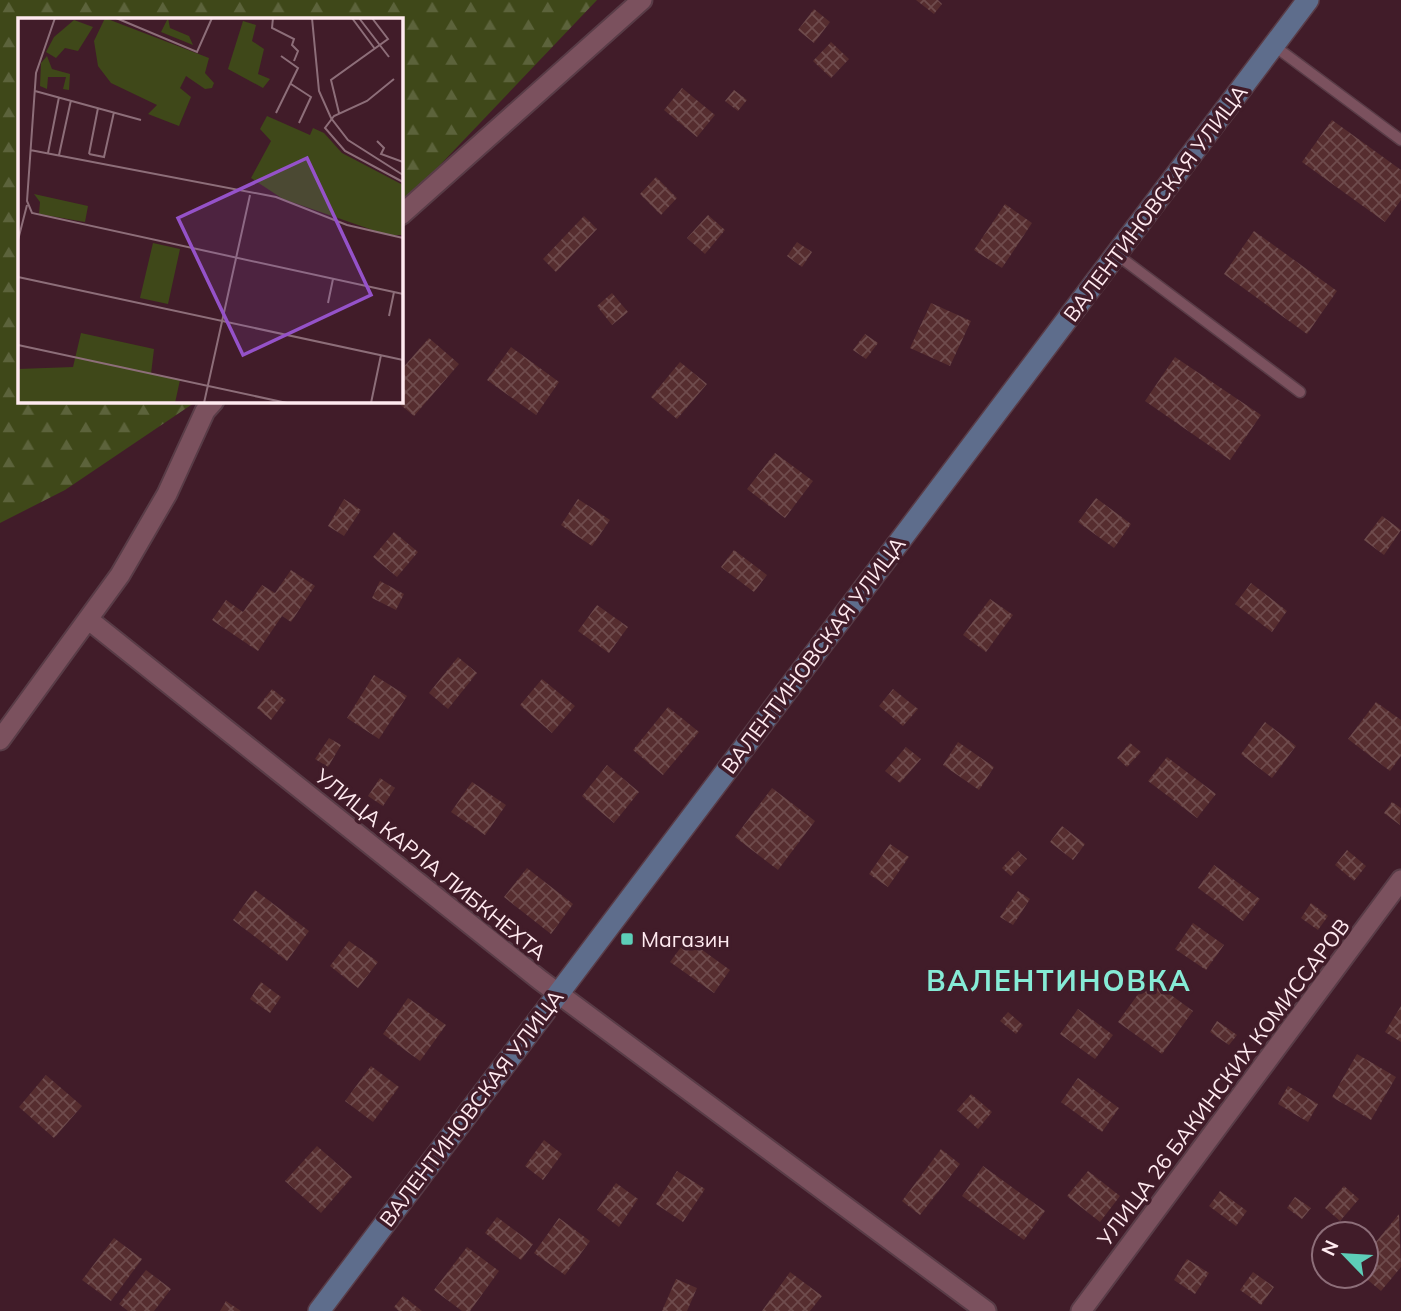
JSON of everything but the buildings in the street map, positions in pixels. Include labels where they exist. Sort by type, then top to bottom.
[{"type":"main road","name":"ВАЛЕНТИНОВСКАЯ УЛИЦА","points":[[319,1311],[1307,0]]},
{"type":"street","points":[[402,214],[642,0]]},
{"type":"street","points":[[0,740],[120,575],[167,494],[205,411],[213,402]]},
{"type":"street","name":"УЛИЦА КАРЛА ЛИБКНЕХТА","points":[[89,620],[557,993],[986,1311]]},
{"type":"street","name":"УЛИЦА 26 БАКИНСКИХ КОМИССАРОВ","points":[[1081,1311],[1401,880]]},
{"type":"lane","points":[[1273,46],[1401,140]]},
{"type":"lane","points":[[1116,254],[1300,392]]},
{"type":"green space","points":[[0,0],[597,0],[402,205],[402,18],[18,18],[18,402],[196,402],[65,490],[0,523]]},
{"type":"place","name":"Магазин","points":[[627,939]]},
{"type":"district","name":"ВАЛЕНТИНОВКА","points":[[1059,980]]}]
